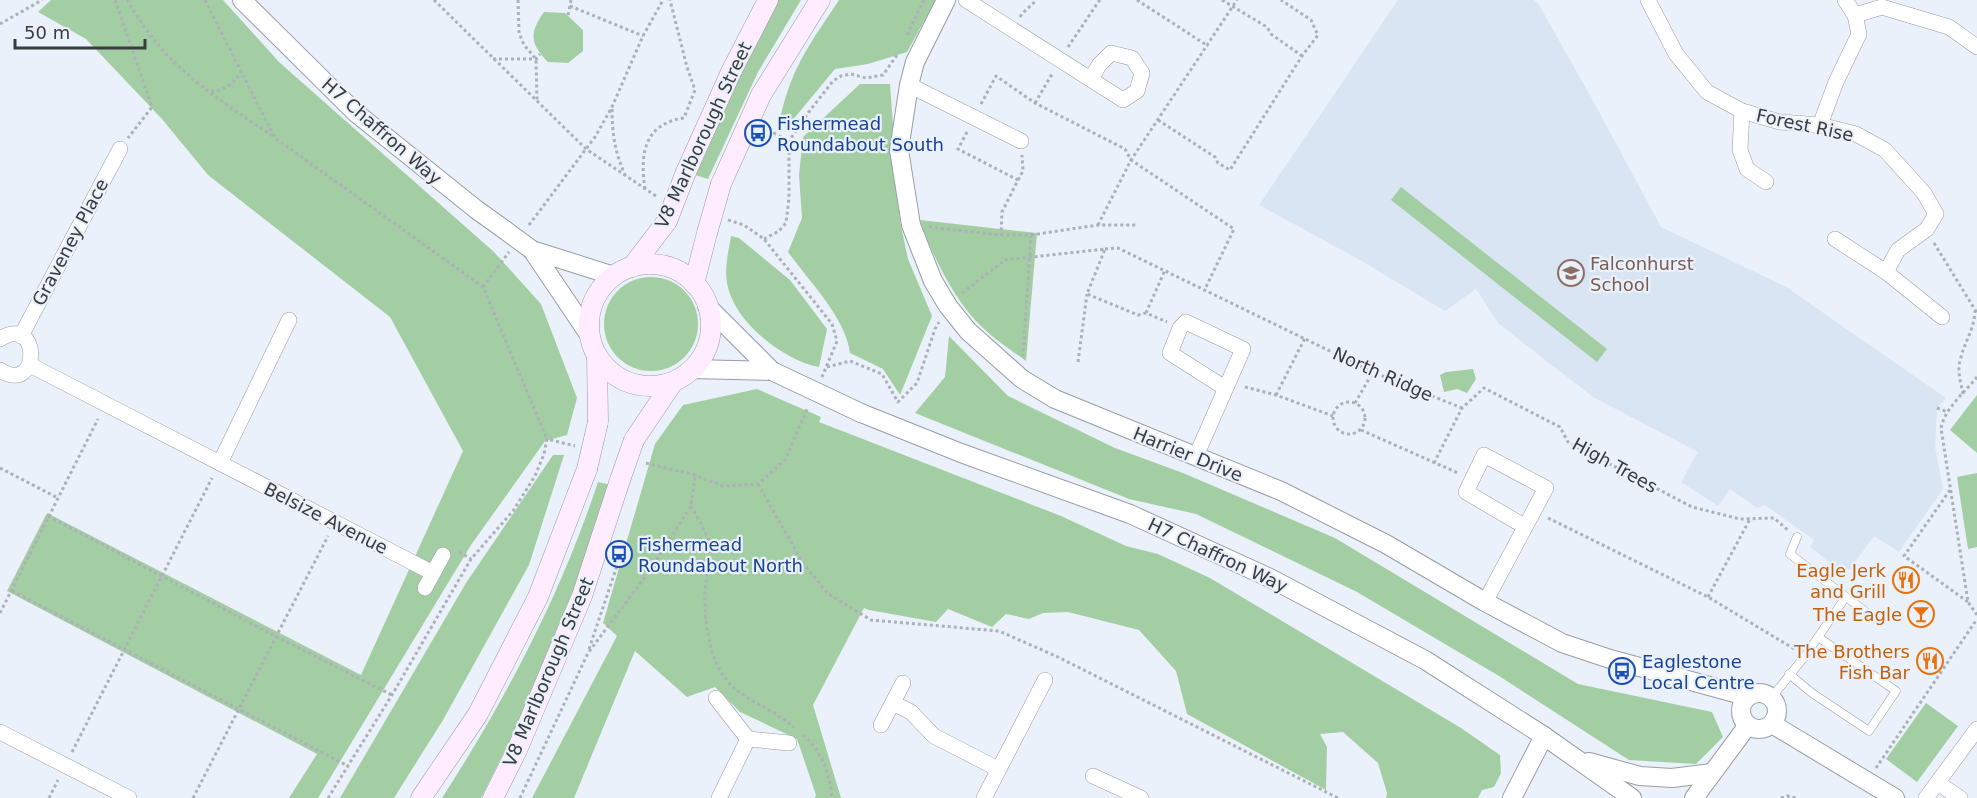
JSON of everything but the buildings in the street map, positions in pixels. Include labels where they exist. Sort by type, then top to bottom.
[{"type":"main road","name":"V8 Marlborough Street","points":[[632,267],[667,221],[686,172],[731,72],[768,0]]},
{"type":"main road","name":"V8 Marlborough Street","points":[[694,284],[721,183],[761,95],[820,0]]},
{"type":"main road","points":[[421,798],[478,714],[538,597],[587,469],[598,422],[597,356],[590,336],[589,319],[593,303],[602,288],[614,276],[632,267],[649,265],[665,267],[681,273],[694,284],[707,306],[711,322],[709,339],[702,356],[692,369],[673,382],[656,386],[639,386],[622,380],[608,370],[597,356]]},
{"type":"main road","name":"V8 Marlborough Street","points":[[493,798],[517,750],[582,596],[634,440],[673,382]]},
{"type":"street","name":"H7 Chaffron Way","points":[[242,0],[356,113],[518,241],[590,336]]},
{"type":"street","name":"Harrier Drive","points":[[946,0],[915,62],[909,85],[899,150],[911,225],[933,281],[948,306],[968,331],[1022,379],[1064,403],[1281,491],[1386,544],[1485,602],[1562,643],[1621,663],[1735,693],[1745,699]]},
{"type":"street","points":[[966,0],[1091,79]]},
{"type":"street","name":"Forest Rise","points":[[1648,0],[1676,54],[1707,92],[1742,111],[1780,122],[1820,125],[1856,134],[1885,150],[1924,194],[1936,213],[1927,229]]},
{"type":"street","points":[[1820,125],[1836,82],[1859,34],[1856,15],[1845,0]]},
{"type":"street","points":[[1856,15],[1882,7],[1948,27],[1977,47]]},
{"type":"street","points":[[909,85],[1021,141]]},
{"type":"street","name":"Forest Rise","points":[[1742,111],[1740,150],[1747,169],[1766,183]]},
{"type":"street","name":"Graveney Place","points":[[21,336],[120,149]]},
{"type":"street","points":[[1886,273],[1898,250],[1927,229]]},
{"type":"street","points":[[1835,239],[1886,273],[1942,316]]},
{"type":"street","name":"H7 Chaffron Way","points":[[518,241],[614,276]]},
{"type":"street","name":"H7 Chaffron Way","points":[[707,306],[772,371],[861,413],[961,453],[1130,514],[1270,578],[1425,660],[1544,736],[1632,798]]},
{"type":"street","points":[[220,462],[289,320]]},
{"type":"street","points":[[1196,456],[1227,386],[1243,349],[1186,322],[1180,328],[1170,353],[1227,386]]},
{"type":"street","points":[[0,339],[9,335],[21,336],[30,345],[32,352],[30,365],[21,373],[1,373]]},
{"type":"street","name":"Belsize Avenue","points":[[30,365],[433,573]]},
{"type":"street","name":"H7 Chaffron Way","points":[[692,369],[772,371]]},
{"type":"street","points":[[1485,602],[1546,488],[1484,455],[1466,492],[1524,526]]},
{"type":"street","points":[[425,588],[443,555]]},
{"type":"street","points":[[984,798],[1046,680]]},
{"type":"street","points":[[881,724],[903,683]]},
{"type":"street","points":[[1763,692],[1772,697],[1777,705],[1777,716],[1772,724],[1764,729],[1756,729],[1748,725],[1742,718],[1741,708],[1745,699],[1755,693],[1763,692]]},
{"type":"street","points":[[716,698],[748,739],[789,743]]},
{"type":"street","points":[[894,703],[911,712],[934,736],[998,769]]},
{"type":"street","points":[[1772,724],[1895,798]]},
{"type":"street","points":[[1694,798],[1748,725]]},
{"type":"street","points":[[1926,798],[1977,729]]},
{"type":"street","points":[[0,732],[129,798]]},
{"type":"street","points":[[1512,798],[1544,736]]},
{"type":"street","points":[[719,798],[748,739]]},
{"type":"street","points":[[1578,759],[1640,776],[1672,778],[1712,773]]},
{"type":"street","points":[[1093,776],[1112,792],[1141,798]]},
{"type":"street","points":[[1938,783],[1960,798]]},
{"type":"lane","points":[[1797,537],[1790,554],[1875,619]]},
{"type":"lane","points":[[1772,697],[1805,656],[1845,598]]},
{"type":"lane","points":[[1789,674],[1812,693],[1869,731],[1896,691],[1818,637]]},
{"type":"path","points":[[0,24],[42,0]]},
{"type":"path","points":[[115,0],[152,107],[120,149]]},
{"type":"path","points":[[127,0],[138,18],[174,62],[211,92],[483,287],[547,440],[535,476],[513,511],[471,559],[392,695],[328,798]]},
{"type":"path","points":[[205,0],[275,138]]},
{"type":"path","points":[[434,0],[586,149],[658,197]]},
{"type":"path","points":[[518,0],[519,33],[524,45],[536,59],[537,102]]},
{"type":"path","points":[[568,15],[571,0]]},
{"type":"path","points":[[529,226],[586,149],[612,107],[643,36],[663,0]]},
{"type":"path","points":[[645,189],[642,153],[649,136],[671,120],[684,118],[695,90],[670,0]]},
{"type":"path","points":[[905,39],[924,0]]},
{"type":"path","points":[[1013,29],[1026,9],[1036,0]]},
{"type":"path","points":[[1137,0],[1208,46]]},
{"type":"path","points":[[1221,0],[1267,27],[1271,34],[1302,56]]},
{"type":"path","points":[[1098,225],[1131,160],[1237,0]]},
{"type":"path","points":[[1158,120],[1215,157],[1218,163],[1230,170],[1302,56],[1318,35],[1311,20],[1281,0]]},
{"type":"path","points":[[570,6],[643,36]]},
{"type":"path","points":[[764,239],[779,231],[786,223],[789,198],[789,141],[808,112],[833,81],[841,76],[866,78],[883,75],[901,48]]},
{"type":"path","points":[[536,59],[540,54]]},
{"type":"path","points":[[493,59],[536,59]]},
{"type":"path","points":[[211,92],[226,89],[237,79],[242,70]]},
{"type":"path","points":[[1018,180],[958,149],[996,76],[1035,103],[1125,149],[1131,160],[1234,229],[1205,289]]},
{"type":"path","points":[[612,107],[612,137],[616,156],[626,177]]},
{"type":"path","points":[[768,130],[789,141]]},
{"type":"path","points":[[1001,235],[1002,212],[1023,171],[1021,141]]},
{"type":"path","points":[[723,218],[744,225],[764,239],[832,324],[837,341],[822,377]]},
{"type":"path","points":[[911,225],[1001,235],[1031,235],[1098,225],[1136,225]]},
{"type":"path","points":[[1927,229],[1976,312],[1960,361],[1959,372],[1963,394]]},
{"type":"path","points":[[1022,379],[1031,235]]},
{"type":"path","points":[[483,287],[518,241]]},
{"type":"path","name":"North Ridge","points":[[948,306],[1005,260],[1118,248],[1373,372],[1462,408]]},
{"type":"path","points":[[1078,362],[1087,294],[1105,249]]},
{"type":"path","points":[[1146,313],[1165,270]]},
{"type":"path","points":[[1087,294],[1138,315],[1146,313],[1180,328]]},
{"type":"path","points":[[827,367],[850,361],[882,374],[898,402],[917,383],[935,329],[948,306]]},
{"type":"path","points":[[1276,395],[1305,338]]},
{"type":"path","points":[[1355,403],[1373,372]]},
{"type":"path","points":[[1871,783],[1870,778],[1977,617],[1968,602],[1941,428],[1948,412],[1977,377]]},
{"type":"path","points":[[1227,386],[1276,395],[1333,416],[1335,426],[1342,433],[1350,435],[1361,430],[1472,479]]},
{"type":"path","name":"High Trees","points":[[1462,408],[1484,388],[1560,427],[1568,442],[1692,507],[1740,519],[1774,518],[1797,537]]},
{"type":"path","points":[[638,461],[695,475],[723,486],[758,484],[785,460],[813,398]]},
{"type":"path","name":"North Ridge","points":[[1333,416],[1336,408],[1343,403],[1355,403],[1365,414],[1365,422],[1361,430]]},
{"type":"path","points":[[0,612],[105,404]]},
{"type":"path","points":[[1434,463],[1462,408]]},
{"type":"path","points":[[1937,408],[1948,412]]},
{"type":"path","points":[[547,440],[581,448]]},
{"type":"path","points":[[49,798],[220,462]]},
{"type":"path","points":[[0,468],[58,498]]},
{"type":"path","points":[[588,653],[648,573],[691,506],[695,475]]},
{"type":"path","points":[[758,484],[803,563],[827,593],[871,620],[999,631],[1058,657],[1338,798]]},
{"type":"path","points":[[1950,490],[1904,556],[1968,602]]},
{"type":"path","points":[[691,506],[703,527],[710,547],[705,593],[707,626],[715,659],[732,686],[783,717],[816,747],[825,763],[832,798]]},
{"type":"path","points":[[1533,511],[1708,597],[1783,640],[1805,656]]},
{"type":"path","points":[[48,516],[392,695]]},
{"type":"path","points":[[1708,597],[1750,519]]},
{"type":"path","points":[[193,798],[335,522]]},
{"type":"path","points":[[520,798],[588,653],[618,563]]},
{"type":"path","points":[[12,591],[348,766]]},
{"type":"path","points":[[1782,798],[1787,796],[1797,798]]},
{"type":"shaded area","name":"Falconhurst School","points":[[1398,0],[1534,0],[1591,97],[1661,227],[1786,287],[1946,398],[1937,408],[1935,447],[1943,489],[1899,552],[1874,536],[1850,569],[1840,571],[1810,547],[1814,540],[1765,505],[1757,508],[1730,489],[1718,506],[1681,482],[1698,452],[1593,397],[1499,324],[1476,289],[1445,311],[1360,260],[1259,205]]},
{"type":"green space","points":[[51,0],[223,0],[279,62],[494,252],[541,304],[577,398],[567,435],[545,441],[471,545],[318,798],[289,798],[317,754],[7,591],[47,513],[361,675],[463,451],[390,317],[208,175],[162,119],[86,39],[38,12]]},
{"type":"green space","points":[[778,0],[801,0],[758,72],[708,179],[695,175],[743,65]]},
{"type":"green space","points":[[839,0],[936,0],[907,52],[868,64],[835,69],[791,122],[781,115],[791,82],[804,54]]},
{"type":"green space","points":[[544,12],[565,13],[583,30],[583,51],[568,63],[548,62],[535,44],[534,32]]},
{"type":"green space","points":[[860,84],[890,84],[900,221],[908,259],[932,316],[900,395],[883,369],[850,353],[847,340],[834,313],[788,252],[802,218],[799,175],[803,137]]},
{"type":"green space","points":[[1401,187],[1607,349],[1597,362],[1391,200]]},
{"type":"green space","points":[[920,220],[1037,233],[1026,361],[998,341],[972,317],[938,263]]},
{"type":"green space","points":[[731,236],[739,238],[790,280],[827,329],[819,367],[778,349],[765,340],[742,316],[734,304],[726,277]]},
{"type":"green space","points":[[651,277],[669,281],[684,291],[694,306],[698,324],[694,342],[684,357],[669,367],[651,371],[633,367],[618,357],[608,342],[604,324],[608,306],[618,291],[633,281]]},
{"type":"green space","points":[[949,336],[1008,396],[1115,448],[1183,473],[1335,538],[1578,684],[1712,712],[1723,737],[1696,764],[1629,760],[1499,676],[1357,592],[1196,514],[1129,499],[915,413],[945,377]]},
{"type":"green space","points":[[1473,369],[1476,379],[1467,393],[1457,389],[1444,392],[1440,375],[1446,372]]},
{"type":"green space","points":[[757,389],[821,417],[819,422],[1061,516],[1126,546],[1158,554],[1210,578],[1461,728],[1500,755],[1501,773],[1494,787],[1482,790],[1478,798],[1386,798],[1387,793],[1378,763],[1343,732],[1320,734],[1327,747],[1326,790],[1187,714],[1176,671],[1139,630],[1068,612],[1043,613],[1029,619],[1006,614],[992,627],[948,609],[936,622],[864,608],[813,705],[841,798],[815,798],[816,795],[797,739],[740,712],[715,687],[687,697],[635,651],[574,798],[532,798],[617,636],[603,623],[655,444],[683,405]]},
{"type":"green space","points":[[1977,395],[1977,453],[1950,430]]},
{"type":"green space","points":[[553,455],[564,455],[529,565],[443,720],[394,798],[340,798],[466,583]]},
{"type":"green space","points":[[1977,473],[1977,547],[1968,549],[1957,477]]},
{"type":"green space","points":[[598,482],[612,485],[576,588],[525,710],[481,798],[442,798],[488,723],[530,645],[567,565]]},
{"type":"green space","points":[[1926,703],[1958,726],[1917,782],[1886,759]]},
{"type":"place","name":"Fishermead Roundabout South","points":[[758,133]]},
{"type":"place","name":"Falconhurst School","points":[[1571,273]]},
{"type":"place","name":"Fishermead Roundabout North","points":[[619,554]]},
{"type":"place","name":"Eagle Jerk and Grill","points":[[1906,580]]},
{"type":"place","name":"The Eagle","points":[[1921,614]]},
{"type":"place","name":"The Brothers Fish Bar","points":[[1930,661]]},
{"type":"place","name":"Eaglestone Local Centre","points":[[1622,671]]}]
